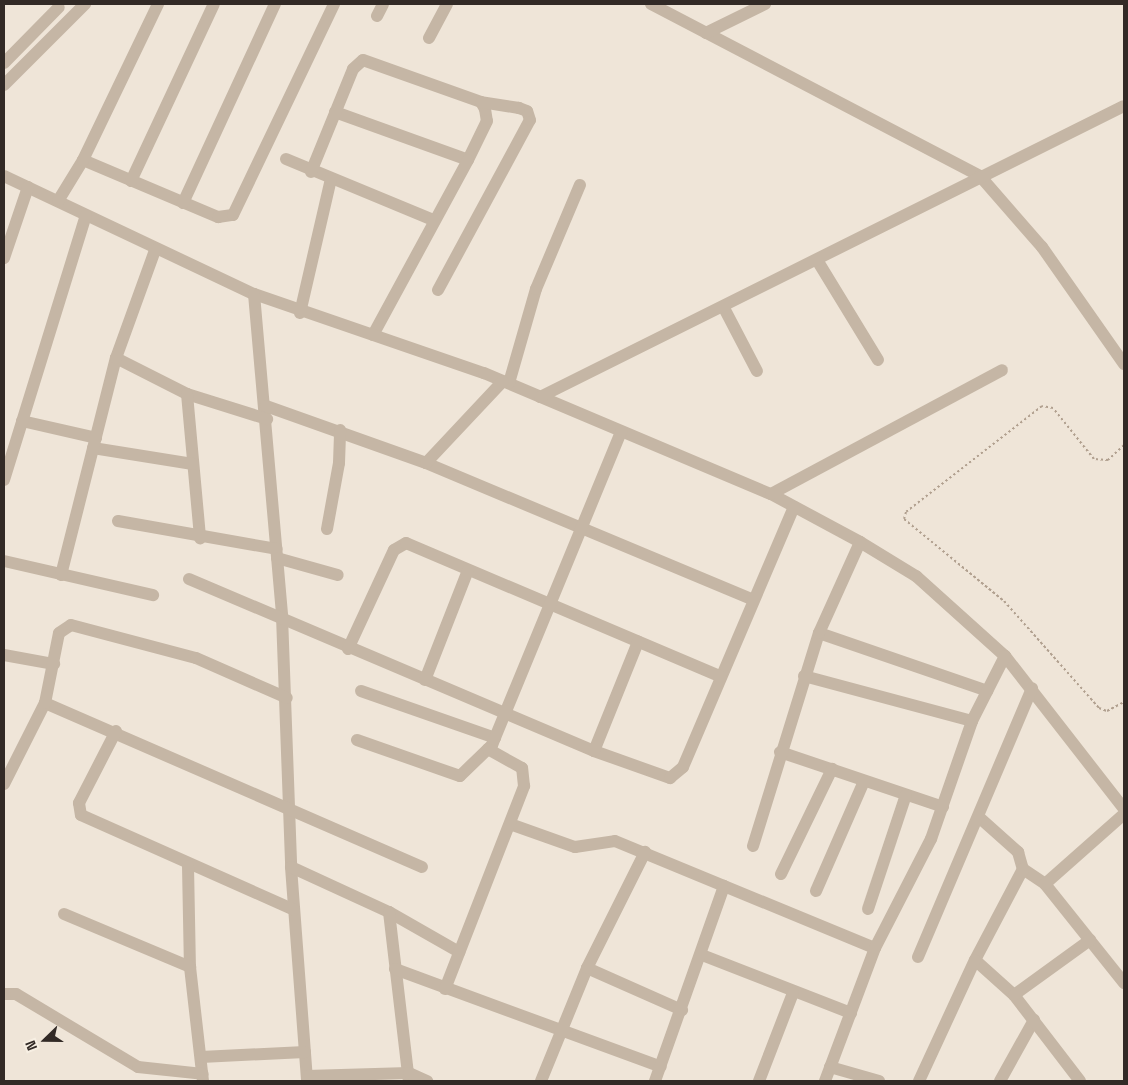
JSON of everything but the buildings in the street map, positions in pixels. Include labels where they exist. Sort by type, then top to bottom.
[{"type":"street","points":[[4,85],[85,4]]},
{"type":"street","points":[[58,201],[83,160],[158,4]]},
{"type":"street","points":[[131,181],[214,4]]},
{"type":"street","points":[[183,203],[275,4]]},
{"type":"street","points":[[83,160],[218,217],[237,212],[334,4]]},
{"type":"street","points":[[377,16],[383,4]]},
{"type":"street","points":[[429,38],[446,4]]},
{"type":"street","points":[[651,4],[980,176],[1016,214],[1120,349],[1124,364]]},
{"type":"street","points":[[706,33],[765,4]]},
{"type":"street","points":[[59,6],[61,28]]},
{"type":"street","points":[[4,63],[59,6]]},
{"type":"street","points":[[312,172],[353,69],[363,60],[481,102],[527,111],[530,120],[438,290]]},
{"type":"street","points":[[373,335],[433,220],[468,160],[487,121],[481,102]]},
{"type":"street","points":[[540,397],[724,308],[980,176],[1124,106]]},
{"type":"street","points":[[335,112],[468,160]]},
{"type":"street","points":[[286,159],[312,172],[433,220]]},
{"type":"street","points":[[4,176],[155,250],[254,294],[300,313],[373,335],[506,382],[771,494],[860,542],[916,576],[1005,656],[1032,688],[1124,808]]},
{"type":"street","points":[[300,313],[331,179]]},
{"type":"street","points":[[426,463],[506,382],[539,282],[580,185]]},
{"type":"street","points":[[4,258],[28,187]]},
{"type":"street","points":[[4,480],[86,215]]},
{"type":"street","points":[[61,575],[116,358],[155,250]]},
{"type":"street","points":[[817,260],[878,360]]},
{"type":"street","points":[[254,294],[266,406],[282,616],[287,698],[288,806],[291,867],[307,1079],[409,1077],[427,1081]]},
{"type":"street","points":[[724,308],[757,371]]},
{"type":"street","points":[[116,358],[187,394],[267,419]]},
{"type":"street","points":[[771,494],[1002,370]]},
{"type":"street","points":[[187,394],[200,538]]},
{"type":"street","points":[[266,406],[340,430],[426,463],[578,529],[751,600]]},
{"type":"street","points":[[22,421],[95,443],[194,464]]},
{"type":"street","points":[[327,529],[339,463],[340,430]]},
{"type":"street","points":[[357,740],[460,776],[488,749],[495,738],[578,529],[621,432]]},
{"type":"street","points":[[188,579],[282,616],[348,649],[504,712],[594,751],[662,777],[677,775],[721,677],[751,600],[794,507]]},
{"type":"street","points":[[118,521],[277,553],[338,575]]},
{"type":"street","points":[[753,846],[780,752],[819,633],[860,542]]},
{"type":"street","points":[[348,649],[399,544],[414,546],[721,677]]},
{"type":"street","points":[[4,561],[153,595]]},
{"type":"street","points":[[425,680],[468,570]]},
{"type":"street","points":[[5,776],[45,703],[59,633],[71,625],[196,658],[287,698]]},
{"type":"street","points":[[819,633],[987,691]]},
{"type":"street","points":[[594,751],[638,642]]},
{"type":"street","points":[[4,655],[54,664]]},
{"type":"street","points":[[825,1081],[875,948],[942,807],[972,720],[1005,656]]},
{"type":"street","points":[[804,676],[972,720]]},
{"type":"street","points":[[918,958],[980,819],[1032,688]]},
{"type":"street","points":[[360,691],[495,738]]},
{"type":"street","points":[[45,703],[116,731],[422,867]]},
{"type":"street","points":[[116,731],[78,810],[188,866],[294,910]]},
{"type":"street","points":[[445,989],[510,824],[525,774],[515,762],[488,749]]},
{"type":"street","points":[[780,752],[942,807]]},
{"type":"street","points":[[781,874],[832,770]]},
{"type":"street","points":[[816,891],[864,781]]},
{"type":"street","points":[[868,909],[906,795]]},
{"type":"street","points":[[1046,884],[1124,814]]},
{"type":"street","points":[[980,819],[1018,852],[1023,869],[1046,884],[1124,983]]},
{"type":"street","points":[[510,824],[565,846],[585,847],[606,839],[645,852],[875,948]]},
{"type":"street","points":[[541,1081],[587,968],[645,852]]},
{"type":"street","points":[[4,994],[16,994],[138,1067],[203,1078],[190,967],[188,866]]},
{"type":"street","points":[[291,867],[389,912],[459,952]]},
{"type":"street","points":[[919,1081],[975,960],[1023,869]]},
{"type":"street","points":[[655,1081],[702,955],[724,886]]},
{"type":"street","points":[[389,912],[409,1077]]},
{"type":"street","points":[[64,914],[190,967]]},
{"type":"street","points":[[1014,995],[1090,940]]},
{"type":"street","points":[[702,955],[793,993],[851,1013]]},
{"type":"street","points":[[975,960],[1014,995],[1034,1020],[1074,1079]]},
{"type":"street","points":[[587,968],[682,1010]]},
{"type":"street","points":[[395,969],[560,1032],[661,1067]]},
{"type":"street","points":[[759,1081],[793,993]]},
{"type":"street","points":[[1000,1081],[1034,1020]]},
{"type":"street","points":[[201,1057],[305,1052]]},
{"type":"street","points":[[830,1067],[879,1081]]},
{"type":"path","points":[[1124,445],[1108,460],[1094,459],[1053,408],[1042,406],[904,518],[1004,601],[1098,708],[1107,711],[1124,702]]}]
